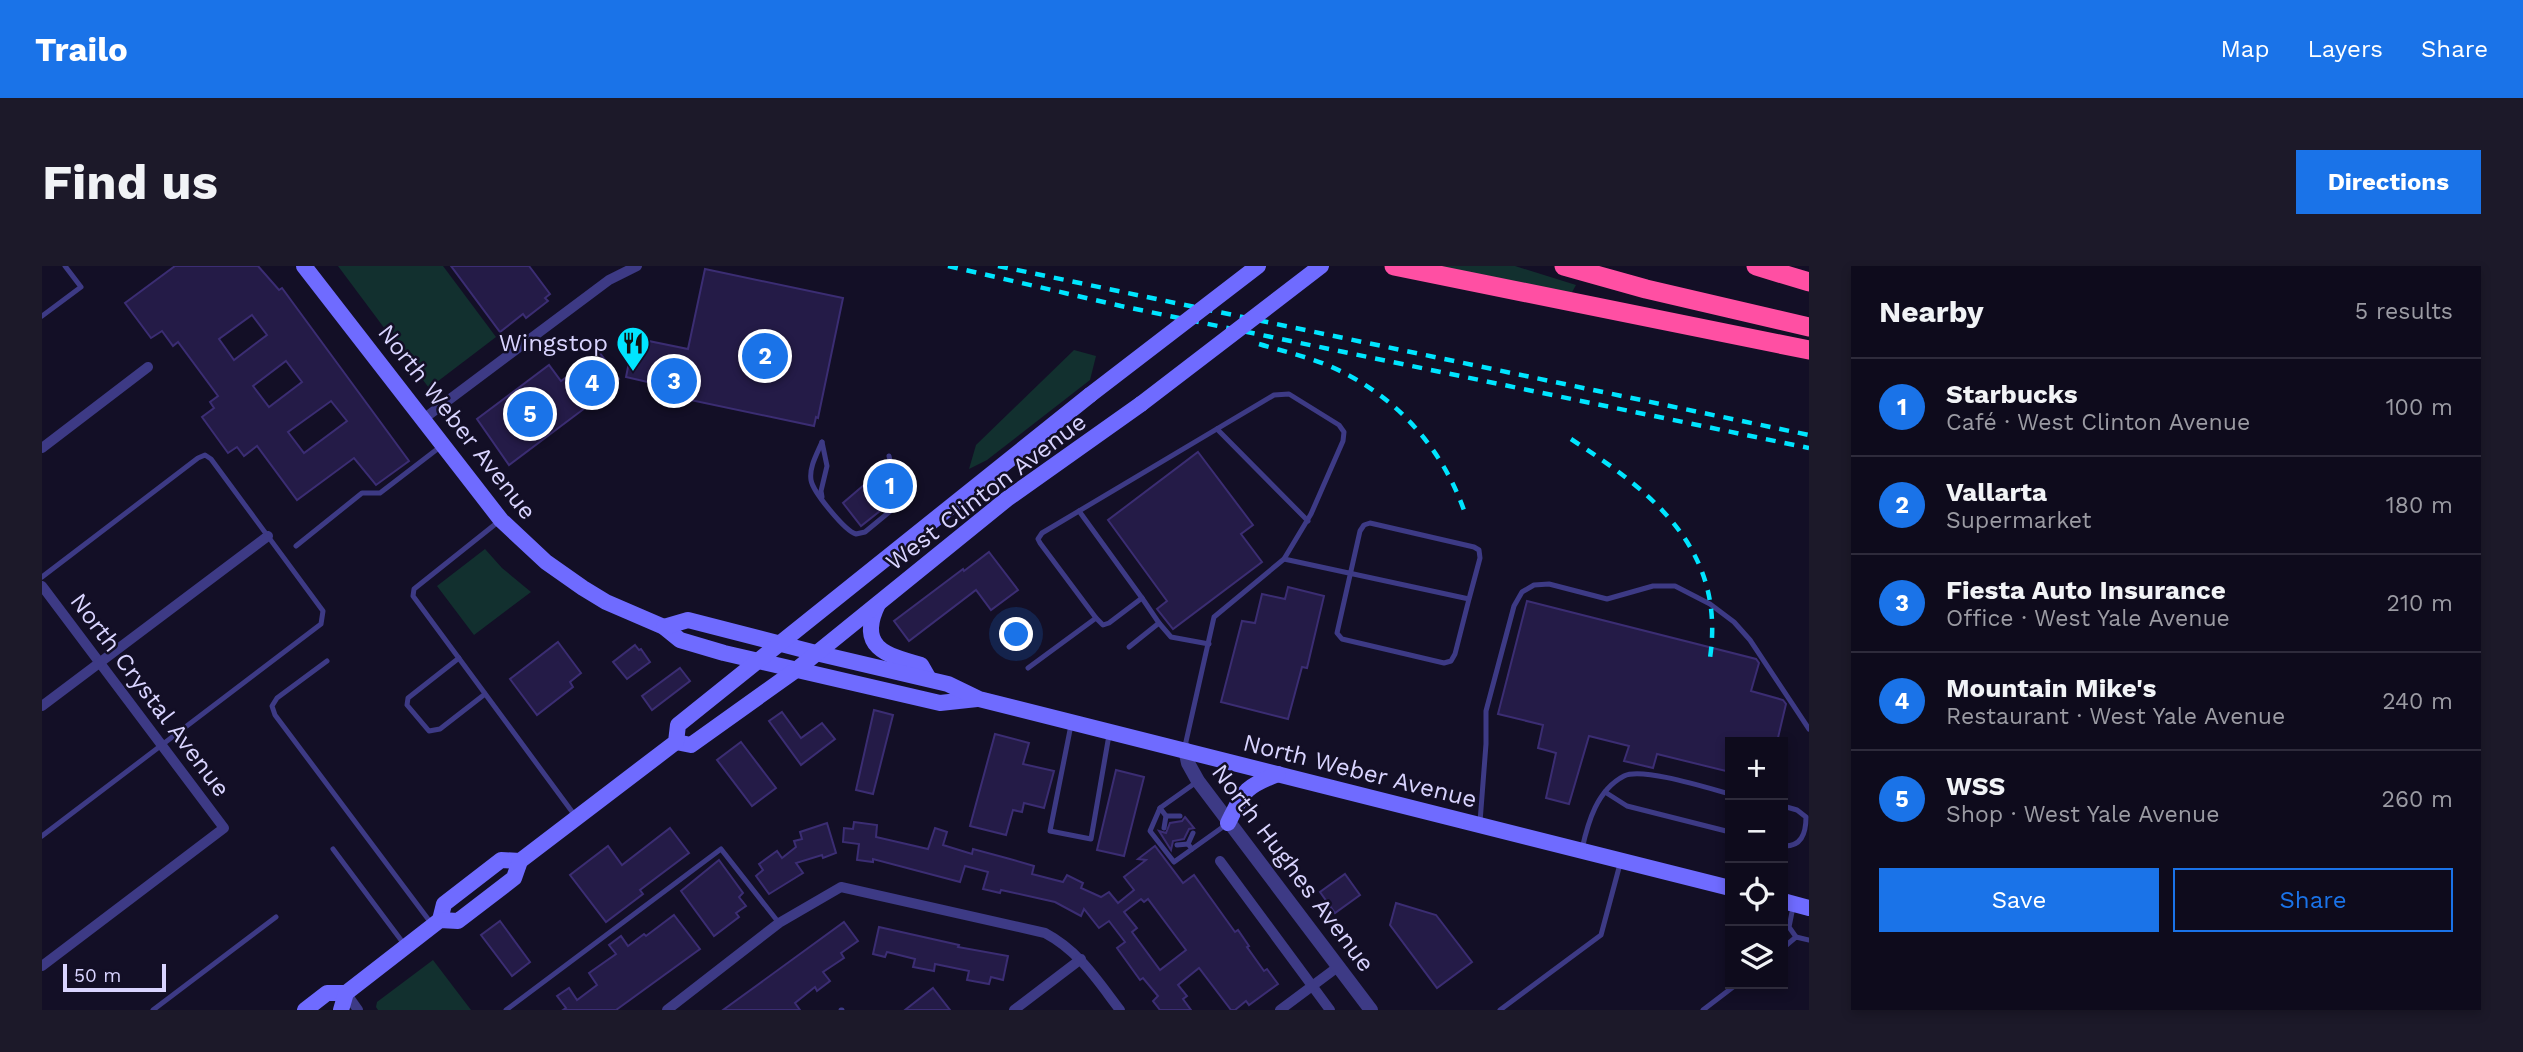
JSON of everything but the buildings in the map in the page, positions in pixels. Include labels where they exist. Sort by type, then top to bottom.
[{"type":"highway","points":[[1394,266],[1809,350]]},
{"type":"highway","points":[[1564,266],[1646,289],[1809,327]]},
{"type":"highway","points":[[1756,266],[1809,282]]},
{"type":"main road","name":"North Weber Avenue","points":[[304,266],[501,520],[546,562],[583,588],[664,626],[680,640],[940,703],[979,699]]},
{"type":"main road","name":"West Clinton Avenue","points":[[305,1010],[327,993],[346,993],[437,923],[458,921],[514,878],[520,861],[676,742],[678,725],[1090,395],[1258,266]]},
{"type":"main road","name":"West Clinton Avenue","points":[[676,742],[691,745],[796,670],[1007,499],[1141,404],[1321,266]]},
{"type":"main road","points":[[879,602],[872,621],[872,632],[879,648],[892,657],[920,665],[929,679]]},
{"type":"main road","name":"North Weber Avenue","points":[[664,626],[688,620],[929,679],[948,684],[979,699],[1725,887]]},
{"type":"main road","points":[[1228,823],[1243,793],[1249,787],[1278,774]]},
{"type":"main road","points":[[341,1010],[346,993]]},
{"type":"street","points":[[422,419],[609,280],[637,266]]},
{"type":"street","points":[[42,448],[148,368]]},
{"type":"street","points":[[42,706],[268,536]]},
{"type":"street","name":"North Crystal Avenue","points":[[42,586],[224,828],[42,966]]},
{"type":"street","name":"North Hughes Avenue","points":[[1185,749],[1188,763],[1198,781],[1371,1010]]},
{"type":"street","points":[[1220,861],[1331,1010]]},
{"type":"street","points":[[667,1010],[779,923],[841,887],[1045,933],[1063,943],[1081,959],[1120,1010]]},
{"type":"street","points":[[1014,1010],[1081,959]]},
{"type":"street","points":[[1280,1010],[1339,966]]},
{"type":"street","points":[[346,993],[358,1010]]},
{"type":"lane","points":[[42,316],[81,287],[65,266]]},
{"type":"lane","points":[[1142,598],[1103,625],[1038,539],[1042,533],[1274,395],[1289,394],[1339,425],[1344,432],[1343,441],[1308,521],[1284,559],[1214,617],[1185,749]]},
{"type":"lane","points":[[1217,429],[1308,521]]},
{"type":"lane","points":[[822,500],[821,491],[827,466],[822,442],[811,476],[813,486],[822,500],[852,533],[865,532],[905,499],[903,488],[893,474],[889,456]]},
{"type":"lane","points":[[296,547],[362,493],[380,493],[443,445]]},
{"type":"lane","points":[[42,577],[198,458],[205,456],[211,459],[323,611],[321,624],[42,836]]},
{"type":"lane","points":[[1079,511],[1171,637],[1209,644]]},
{"type":"lane","points":[[501,520],[414,589],[413,596],[576,817]]},
{"type":"lane","points":[[1370,523],[1479,550],[1480,558],[1469,599],[1455,653],[1451,661],[1444,663],[1339,638],[1337,634],[1360,531],[1364,525],[1370,523]]},
{"type":"lane","points":[[1284,559],[1469,599]]},
{"type":"lane","points":[[1479,826],[1486,710],[1514,606],[1522,592],[1534,585],[1549,584],[1607,599],[1653,586],[1675,586],[1710,604],[1734,622],[1750,640],[1809,729]]},
{"type":"lane","points":[[1028,668],[1096,618]]},
{"type":"lane","points":[[1129,647],[1159,623]]},
{"type":"lane","points":[[459,658],[408,698],[407,705],[429,731],[440,729],[485,694]]},
{"type":"lane","points":[[327,661],[277,698],[272,706],[275,715],[437,923]]},
{"type":"lane","points":[[1072,722],[1050,831],[1091,839],[1110,731]]},
{"type":"lane","points":[[1582,852],[1589,818],[1605,792],[1625,775],[1643,772],[1725,793]]},
{"type":"lane","points":[[1192,833],[1188,844],[1174,862],[1150,831],[1160,808],[1198,781]]},
{"type":"lane","points":[[1605,792],[1627,806],[1725,831]]},
{"type":"lane","points":[[1788,807],[1807,816],[1806,828],[1799,843],[1788,846]]},
{"type":"lane","points":[[1160,808],[1171,822]]},
{"type":"lane","points":[[1166,816],[1180,816]]},
{"type":"lane","points":[[1164,828],[1166,816]]},
{"type":"lane","points":[[1177,845],[1188,844],[1228,823]]},
{"type":"lane","points":[[333,849],[405,947]]},
{"type":"lane","points":[[506,1010],[721,849],[779,923]]},
{"type":"lane","points":[[1500,1010],[1601,934],[1621,861]]},
{"type":"lane","points":[[1795,904],[1789,927],[1796,937],[1809,940]]},
{"type":"lane","points":[[153,1010],[276,917]]},
{"type":"lane","points":[[1788,944],[1796,937]]},
{"type":"lane","points":[[1703,1010],[1730,989]]},
{"type":"path","points":[[1229,787],[1230,782]]},
{"type":"path","points":[[1220,785],[1236,789]]},
{"type":"green space","points":[[338,266],[443,266],[496,337],[429,388]]},
{"type":"green space","points":[[1436,266],[1515,266],[1576,285],[1571,294]]},
{"type":"green space","points":[[1074,350],[1096,356],[1090,380],[987,460],[969,469],[976,445]]},
{"type":"green space","points":[[485,549],[502,568],[531,592],[474,635],[437,586]]},
{"type":"green space","points":[[433,960],[471,1010],[378,1010],[377,1002]]},
{"type":"railway","points":[[948,266],[1121,306],[1809,448]]},
{"type":"railway","points":[[998,266],[1809,435]]},
{"type":"railway","points":[[1259,344],[1327,365],[1374,391],[1394,407],[1430,445],[1444,467],[1466,516]]},
{"type":"railway","points":[[1571,439],[1629,480],[1655,503],[1677,528],[1694,555],[1706,585],[1712,619],[1710,658]]},
{"type":"place","name":"Vallarta","points":[[765,356]]},
{"type":"place","name":"Wingstop","points":[[633,373]]},
{"type":"place","name":"Fiesta Auto Insurance","points":[[674,381]]},
{"type":"place","name":"Mountain Mike's","points":[[592,383]]},
{"type":"place","name":"WSS","points":[[530,414]]},
{"type":"place","name":"Starbucks","points":[[890,486]]}]
